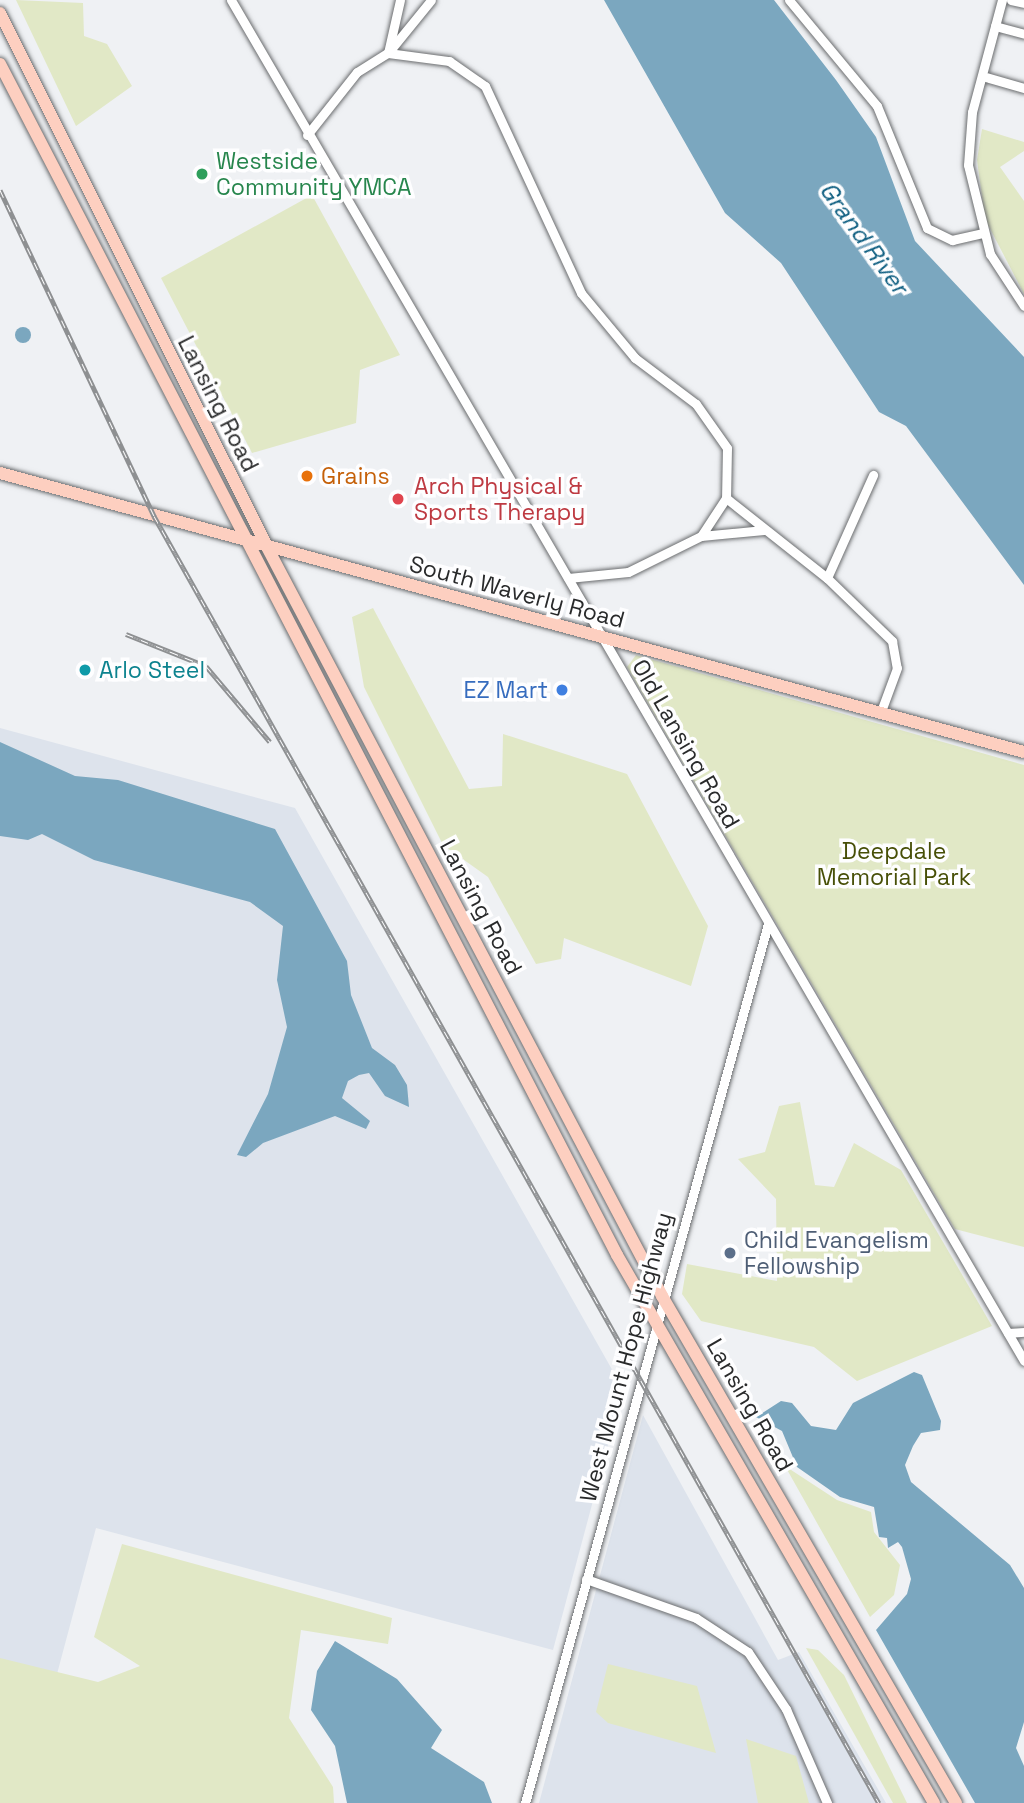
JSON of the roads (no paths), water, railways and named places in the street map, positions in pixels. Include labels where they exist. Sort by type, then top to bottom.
[{"type":"main road","name":"Lansing Road","points":[[0,13],[267,547],[662,1296],[956,1803]]},
{"type":"main road","name":"Lansing Road","points":[[0,64],[656,1323],[934,1803]]},
{"type":"main road","name":"South Waverly Road","points":[[0,473],[1024,752]]},
{"type":"street","name":"Old Lansing Road","points":[[231,0],[307,135],[1024,1361]]},
{"type":"street","points":[[388,53],[400,0]]},
{"type":"street","points":[[307,135],[357,72],[388,53],[431,0]]},
{"type":"street","points":[[789,0],[880,112],[927,228],[952,240],[982,233]]},
{"type":"street","points":[[1002,0],[982,76],[968,165],[982,233],[1024,306]]},
{"type":"street","points":[[1011,0],[1024,3]]},
{"type":"street","points":[[995,26],[1024,34]]},
{"type":"street","points":[[388,53],[449,61],[485,86],[581,293],[635,358],[714,424],[729,462],[726,498],[701,536]]},
{"type":"street","points":[[982,76],[1024,88]]},
{"type":"street","points":[[827,578],[873,475]]},
{"type":"street","points":[[726,498],[827,578],[896,652],[880,714]]},
{"type":"street","points":[[568,578],[628,572],[701,536],[764,530]]},
{"type":"street","name":"West Mount Hope Highway","points":[[525,1803],[662,1296],[768,923]]},
{"type":"street","points":[[1008,1333],[1024,1332]]},
{"type":"street","points":[[586,1579],[696,1618],[748,1652],[791,1719],[827,1803]]},
{"type":"water","name":"Grand River","points":[[604,0],[774,0],[836,80],[876,137],[915,241],[1024,357],[1024,585],[906,426],[879,412],[781,263],[725,213]]},
{"type":"water","points":[[20,327],[26,327],[31,335],[29,341],[20,343],[15,338],[15,332]]},
{"type":"water","points":[[0,742],[75,776],[118,780],[275,829],[347,961],[351,995],[372,1048],[395,1065],[407,1085],[409,1107],[385,1096],[369,1073],[359,1075],[348,1081],[342,1098],[370,1121],[366,1129],[335,1116],[263,1143],[246,1157],[237,1155],[268,1094],[287,1027],[277,980],[283,926],[250,902],[94,860],[42,834],[28,840],[0,836]]},
{"type":"water","points":[[914,1372],[922,1375],[941,1421],[940,1430],[921,1433],[913,1446],[905,1465],[911,1482],[1010,1565],[1024,1588],[1024,1722],[1016,1748],[1024,1766],[1024,1803],[975,1803],[876,1630],[907,1594],[911,1579],[902,1547],[898,1542],[888,1548],[887,1538],[879,1537],[874,1507],[840,1497],[797,1467],[782,1431],[756,1417],[781,1401],[792,1403],[811,1426],[836,1430],[853,1403]]},
{"type":"water","points":[[335,1641],[397,1679],[442,1730],[431,1748],[484,1782],[492,1803],[347,1803],[335,1746],[311,1710],[317,1671]]},
{"type":"railway","points":[[0,190],[154,516],[879,1803]]},
{"type":"railway","points":[[126,634],[206,666],[270,742]]},
{"type":"place","name":"Westside Community YMCA","points":[[202,174]]},
{"type":"place","name":"Grains","points":[[307,476]]},
{"type":"place","name":"Arch Physical & Sports Therapy","points":[[398,499]]},
{"type":"place","name":"Arlo Steel","points":[[85,670]]},
{"type":"place","name":"EZ Mart","points":[[562,690]]},
{"type":"place","name":"Child Evangelism Fellowship","points":[[730,1253]]},
{"type":"park label","name":"Deepdale Memorial Park","points":[[894,864]]}]
